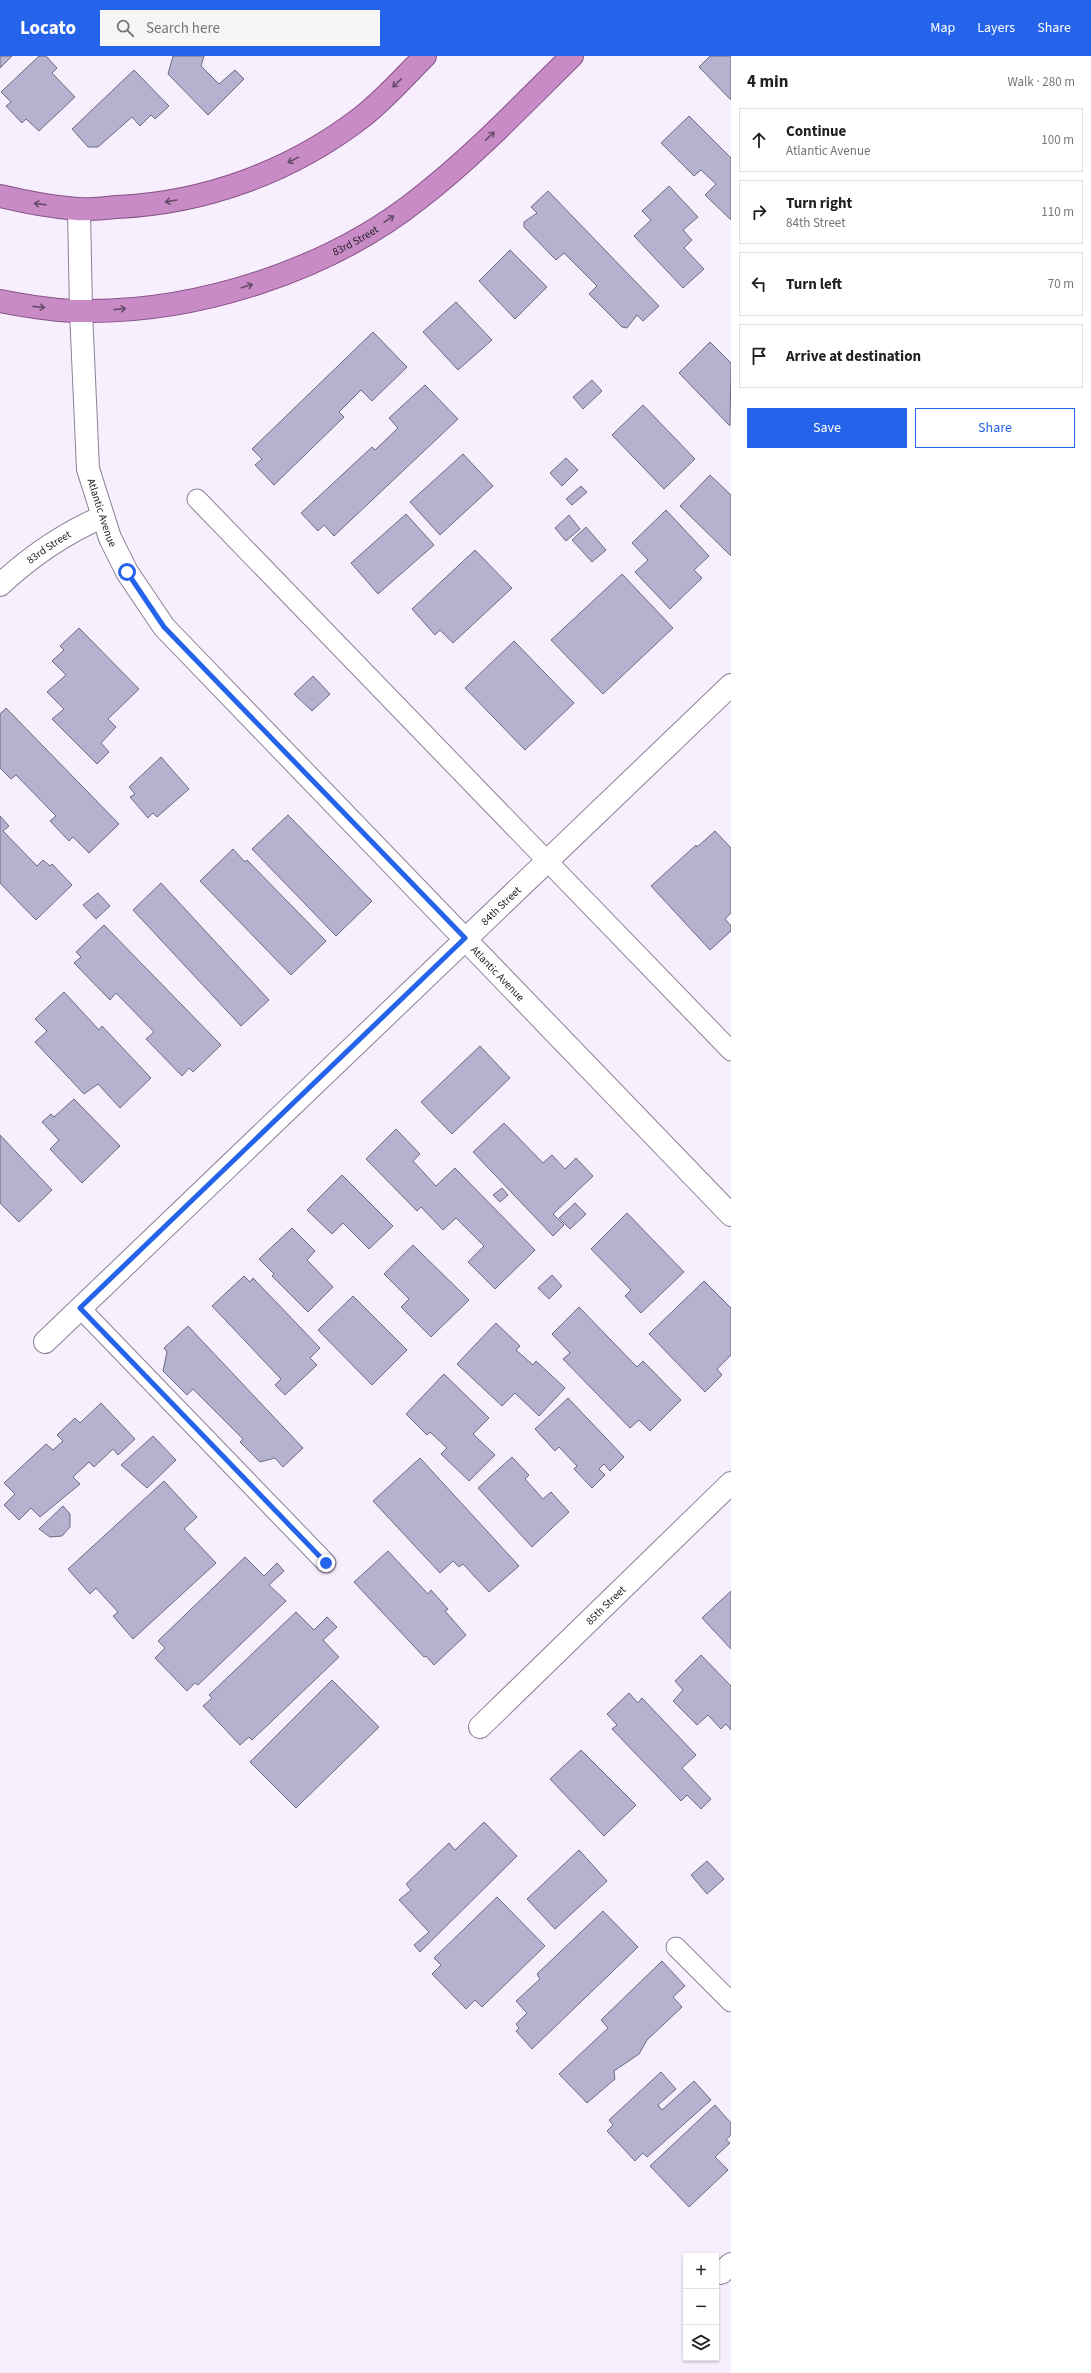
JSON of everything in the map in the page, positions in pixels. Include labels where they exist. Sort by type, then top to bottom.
[{"type":"highway","points":[[0,196],[26,202],[79,209],[142,206],[199,196],[265,175],[316,149],[363,116],[425,56]]},
{"type":"highway","name":"83rd Street","points":[[81,311],[180,302],[246,286],[312,262],[363,237],[421,198],[481,145],[572,56]]},
{"type":"highway","points":[[0,301],[81,311]]},
{"type":"street","name":"Atlantic Avenue","points":[[79,209],[81,311],[88,469],[102,517],[110,538],[127,572],[164,627],[731,1215]]},
{"type":"street","name":"83rd Street","points":[[0,585],[56,539],[102,517]]},
{"type":"street","name":"84th Street","points":[[45,1342],[465,938],[548,862],[731,685]]},
{"type":"street","name":"85th Street","points":[[480,1727],[731,1482]]},
{"type":"lane","points":[[197,499],[731,1052]]},
{"type":"lane","points":[[80,1308],[326,1563]]},
{"type":"lane","points":[[676,1947],[731,2002]]},
{"type":"building","points":[[0,56],[12,56],[0,68]]},
{"type":"building","points":[[39,56],[46,56],[57,68],[52,73],[75,97],[39,131],[26,119],[22,123],[6,106],[11,102],[1,92]]},
{"type":"building","points":[[173,56],[204,56],[201,66],[219,84],[235,70],[244,79],[208,115],[168,74]]},
{"type":"building","points":[[710,56],[731,56],[731,100],[699,67]]},
{"type":"building","points":[[134,70],[169,106],[155,119],[151,115],[140,126],[132,117],[98,147],[88,147],[72,129]]},
{"type":"building","points":[[689,116],[731,158],[731,220],[705,195],[716,184],[701,170],[694,176],[661,143]]},
{"type":"building","points":[[669,186],[698,217],[683,230],[692,240],[684,248],[704,269],[683,288],[634,236],[651,220],[642,211]]},
{"type":"building","points":[[548,191],[659,306],[643,321],[637,315],[627,328],[622,327],[589,294],[597,286],[564,253],[556,260],[524,227],[524,222],[537,213],[531,207]]},
{"type":"building","points":[[510,250],[547,287],[515,319],[479,281]]},
{"type":"building","points":[[456,302],[492,340],[458,370],[423,332]]},
{"type":"building","points":[[373,332],[407,367],[372,401],[361,390],[339,412],[344,417],[274,485],[255,465],[262,459],[252,449]]},
{"type":"building","points":[[710,342],[731,363],[730,426],[679,373]]},
{"type":"building","points":[[592,380],[602,391],[583,409],[573,397]]},
{"type":"building","points":[[425,385],[458,419],[334,536],[324,525],[318,531],[301,513],[372,447],[375,450],[398,428],[389,418]]},
{"type":"building","points":[[643,405],[695,459],[664,489],[612,435]]},
{"type":"building","points":[[463,454],[493,486],[440,535],[410,502]]},
{"type":"building","points":[[566,458],[578,470],[562,486],[550,473]]},
{"type":"building","points":[[710,475],[731,495],[731,556],[680,506]]},
{"type":"building","points":[[581,486],[587,492],[572,505],[566,499]]},
{"type":"building","points":[[666,510],[709,556],[694,570],[702,578],[670,609],[635,572],[648,560],[632,543]]},
{"type":"building","points":[[406,514],[434,545],[378,594],[351,563]]},
{"type":"building","points":[[569,515],[580,529],[566,541],[555,528]]},
{"type":"building","points":[[586,527],[606,550],[592,562],[572,540]]},
{"type":"building","points":[[475,550],[512,588],[453,643],[440,630],[435,635],[412,609]]},
{"type":"building","points":[[622,574],[673,628],[603,694],[551,640]]},
{"type":"building","points":[[79,628],[139,689],[108,719],[116,727],[101,743],[109,752],[97,764],[52,719],[64,709],[47,692],[66,675],[52,661],[64,650],[60,646]]},
{"type":"building","points":[[514,641],[574,703],[525,750],[465,688]]},
{"type":"building","points":[[313,676],[330,694],[312,711],[294,694]]},
{"type":"building","points":[[6,708],[119,824],[89,853],[73,837],[69,841],[50,821],[56,816],[16,775],[11,779],[0,768],[0,714]]},
{"type":"building","points":[[161,757],[189,789],[157,817],[153,813],[148,818],[130,797],[135,794],[129,787]]},
{"type":"building","points":[[288,815],[372,901],[336,936],[252,849]]},
{"type":"building","points":[[0,816],[9,826],[3,831],[37,866],[43,860],[50,866],[52,864],[72,885],[36,920],[0,883]]},
{"type":"building","points":[[715,831],[731,848],[731,913],[725,919],[731,926],[731,931],[710,950],[651,886],[696,845],[697,847]]},
{"type":"building","points":[[233,849],[245,862],[247,860],[326,941],[291,975],[200,881]]},
{"type":"building","points":[[161,883],[269,1000],[241,1026],[133,910]]},
{"type":"building","points":[[98,893],[110,906],[96,919],[83,905]]},
{"type":"building","points":[[104,925],[221,1045],[193,1072],[189,1068],[182,1076],[146,1039],[154,1032],[116,993],[110,1000],[74,963],[81,957],[76,952]]},
{"type":"building","points":[[64,992],[99,1030],[102,1026],[151,1078],[120,1108],[98,1084],[84,1094],[35,1042],[47,1031],[35,1019]]},
{"type":"building","points":[[480,1046],[510,1078],[452,1134],[421,1102]]},
{"type":"building","points":[[74,1099],[120,1146],[82,1183],[50,1149],[59,1140],[42,1122],[51,1114],[54,1117]]},
{"type":"building","points":[[504,1123],[543,1163],[552,1155],[565,1169],[576,1158],[593,1176],[553,1214],[564,1225],[553,1236],[473,1152]]},
{"type":"building","points":[[396,1129],[420,1154],[413,1161],[436,1186],[455,1168],[535,1250],[495,1289],[468,1262],[484,1246],[456,1218],[443,1230],[421,1207],[417,1211],[366,1159]]},
{"type":"building","points":[[0,1135],[52,1190],[19,1222],[0,1203]]},
{"type":"building","points":[[342,1175],[393,1226],[369,1249],[343,1223],[332,1234],[307,1210]]},
{"type":"building","points":[[502,1188],[508,1195],[500,1202],[493,1195]]},
{"type":"building","points":[[575,1203],[586,1214],[570,1229],[559,1218]]},
{"type":"building","points":[[627,1213],[684,1272],[641,1313],[625,1296],[631,1290],[591,1249]]},
{"type":"building","points":[[292,1228],[315,1251],[307,1260],[333,1287],[308,1312],[272,1276],[274,1274],[259,1259]]},
{"type":"building","points":[[413,1245],[469,1300],[431,1337],[401,1307],[409,1299],[384,1274]]},
{"type":"building","points":[[552,1275],[562,1286],[549,1299],[538,1288]]},
{"type":"building","points":[[244,1276],[250,1282],[253,1278],[320,1348],[310,1358],[317,1365],[285,1395],[275,1385],[281,1379],[212,1306]]},
{"type":"building","points":[[704,1281],[731,1308],[731,1355],[717,1369],[722,1375],[705,1392],[649,1334]]},
{"type":"building","points":[[353,1296],[407,1350],[372,1385],[318,1330]]},
{"type":"building","points":[[579,1307],[637,1367],[643,1361],[681,1400],[650,1431],[639,1420],[630,1428],[563,1359],[570,1353],[552,1334]]},
{"type":"building","points":[[496,1323],[520,1346],[516,1350],[533,1365],[536,1361],[565,1388],[539,1416],[515,1393],[502,1406],[457,1364]]},
{"type":"building","points":[[188,1326],[303,1448],[283,1467],[275,1458],[260,1462],[240,1442],[243,1439],[193,1389],[187,1395],[163,1371],[167,1352],[164,1348]]},
{"type":"building","points":[[444,1374],[489,1418],[473,1434],[495,1455],[469,1481],[441,1454],[447,1448],[430,1432],[427,1435],[406,1414]]},
{"type":"building","points":[[568,1398],[624,1457],[610,1471],[604,1464],[599,1469],[605,1475],[592,1488],[574,1469],[577,1466],[559,1447],[555,1451],[535,1429]]},
{"type":"building","points":[[101,1403],[135,1439],[118,1455],[113,1449],[94,1467],[89,1462],[73,1477],[80,1484],[40,1517],[31,1508],[19,1520],[4,1505],[15,1494],[4,1483],[46,1444],[53,1450],[63,1441],[57,1435],[75,1418],[80,1423]]},
{"type":"building","points":[[153,1436],[176,1460],[147,1488],[121,1465]]},
{"type":"building","points":[[512,1457],[529,1475],[525,1479],[543,1499],[551,1492],[569,1512],[532,1547],[478,1488]]},
{"type":"building","points":[[420,1458],[519,1566],[489,1592],[463,1564],[459,1567],[453,1561],[440,1573],[373,1501]]},
{"type":"building","points":[[164,1481],[197,1517],[184,1529],[216,1563],[133,1639],[113,1616],[118,1612],[96,1588],[90,1594],[68,1569]]},
{"type":"building","points":[[63,1506],[70,1514],[70,1527],[62,1536],[50,1537],[39,1529]]},
{"type":"building","points":[[388,1551],[428,1594],[431,1590],[448,1609],[445,1611],[466,1635],[434,1665],[426,1656],[424,1657],[354,1582]]},
{"type":"building","points":[[245,1557],[264,1576],[277,1563],[284,1571],[269,1585],[286,1601],[198,1685],[195,1683],[187,1691],[155,1658],[165,1648],[158,1641]]},
{"type":"building","points":[[731,1591],[731,1649],[702,1618]]},
{"type":"building","points":[[296,1612],[314,1630],[327,1617],[337,1627],[323,1640],[339,1657],[252,1740],[249,1737],[240,1745],[203,1706],[212,1698],[209,1695]]},
{"type":"building","points":[[701,1655],[731,1686],[731,1730],[726,1724],[721,1729],[708,1715],[697,1725],[673,1701],[683,1690],[675,1681]]},
{"type":"building","points":[[332,1680],[379,1727],[296,1808],[250,1762]]},
{"type":"building","points":[[629,1693],[638,1703],[642,1698],[696,1755],[682,1768],[711,1799],[701,1809],[687,1795],[681,1801],[612,1729],[617,1725],[607,1714]]},
{"type":"building","points":[[581,1750],[636,1805],[604,1836],[550,1779]]},
{"type":"building","points":[[484,1822],[517,1856],[420,1952],[414,1945],[429,1932],[399,1900],[411,1890],[406,1884],[449,1843],[455,1850]]},
{"type":"building","points":[[579,1850],[607,1881],[555,1929],[527,1899]]},
{"type":"building","points":[[707,1861],[724,1879],[707,1894],[691,1875]]},
{"type":"building","points":[[497,1897],[545,1946],[482,2007],[475,2000],[466,2009],[432,1974],[441,1965],[434,1958]]},
{"type":"building","points":[[603,1911],[638,1947],[532,2049],[516,2031],[519,2028],[516,2024],[527,2013],[516,2001],[540,1979],[537,1974]]},
{"type":"building","points":[[662,1961],[685,1986],[673,1997],[682,2007],[647,2040],[639,2054],[614,2071],[615,2079],[587,2103],[559,2074],[608,2028],[601,2020]]},
{"type":"building","points":[[661,2072],[676,2089],[658,2105],[662,2110],[694,2081],[711,2100],[647,2157],[643,2153],[635,2161],[607,2131],[613,2125],[609,2120]]},
{"type":"building","points":[[715,2105],[731,2123],[731,2135],[726,2140],[730,2143],[715,2157],[728,2170],[689,2207],[650,2166]]},
{"type":"route","points":[[127,572],[164,627],[465,938],[80,1308],[326,1563]]}]
